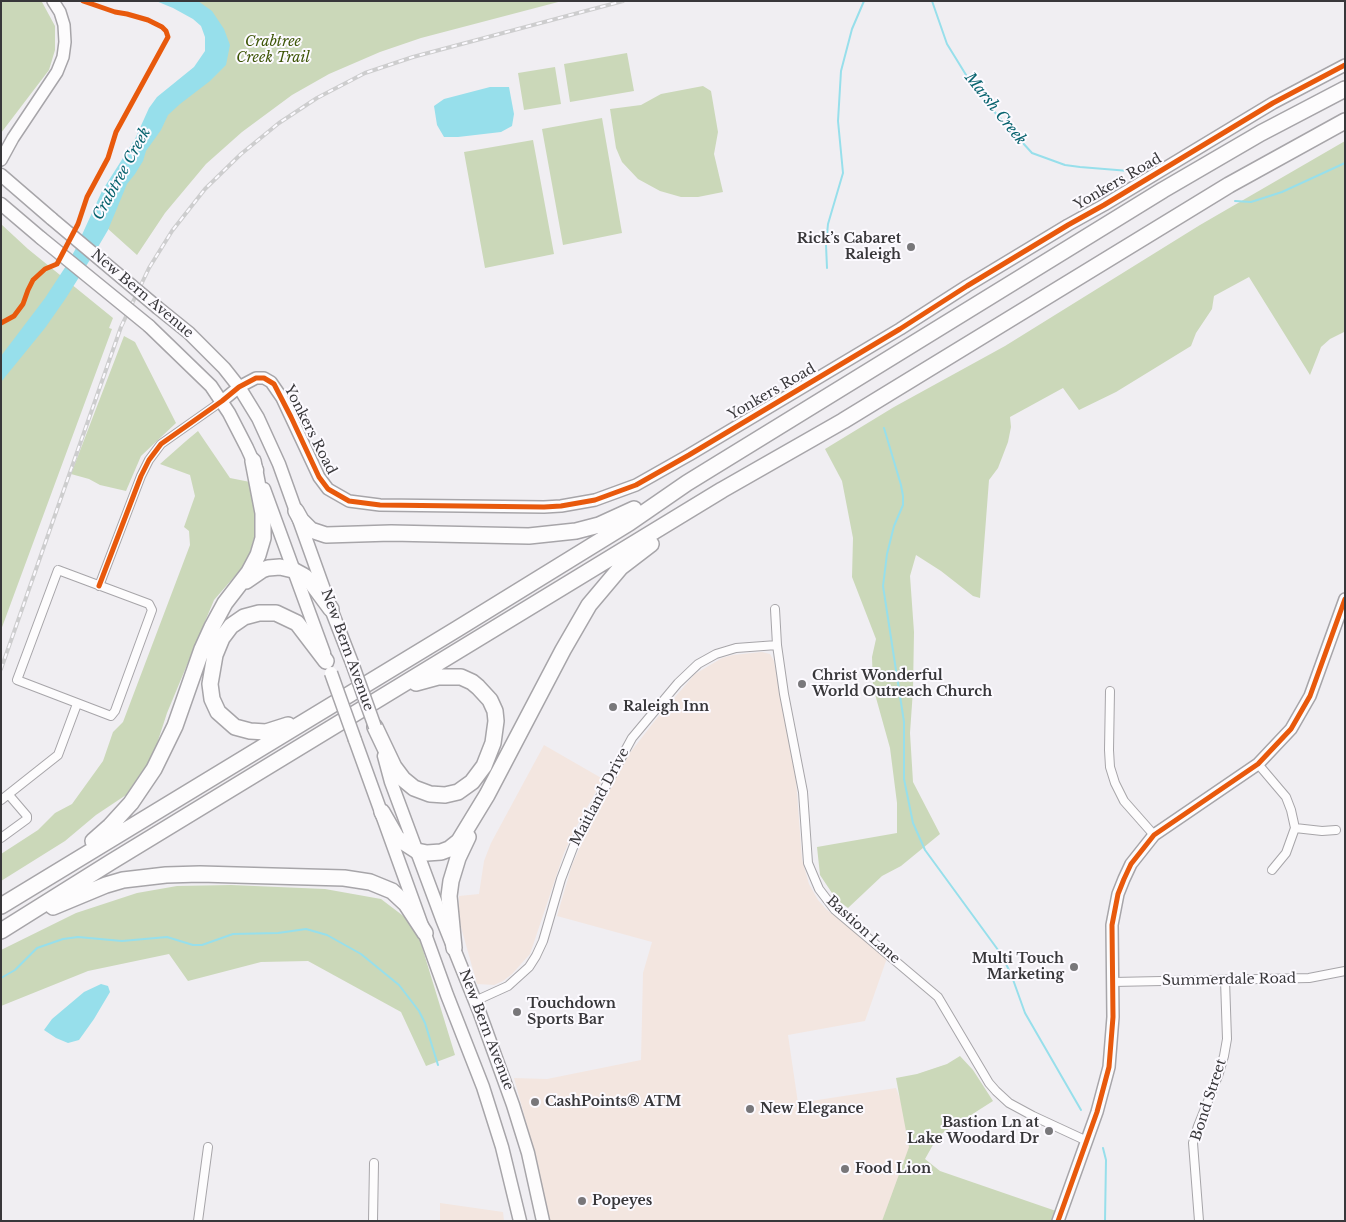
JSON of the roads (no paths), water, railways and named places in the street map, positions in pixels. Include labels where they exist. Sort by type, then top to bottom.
[{"type":"highway","points":[[1,906],[629,523],[687,483],[1163,190],[1261,133],[1345,89]]},
{"type":"highway","points":[[3,931],[62,892],[691,509],[843,421],[1229,185],[1345,121]]},
{"type":"highway","points":[[26,892],[98,838],[122,814],[145,784],[161,757],[175,726],[209,632],[225,603],[254,564],[258,555],[263,538],[263,513],[253,461]]},
{"type":"highway","points":[[296,511],[311,530],[326,535],[391,533],[529,536],[576,531],[599,525],[687,483]]},
{"type":"highway","points":[[454,948],[449,910],[451,881],[458,858],[555,665],[590,605],[621,567],[670,530],[691,509]]},
{"type":"highway","points":[[236,588],[262,570],[280,567],[293,570],[308,579],[331,609]]},
{"type":"highway","points":[[311,718],[266,732],[250,731],[235,727],[218,712],[212,699],[210,684],[215,655],[222,638],[231,626],[244,617],[259,612],[284,616],[297,623],[328,667]]},
{"type":"highway","points":[[375,727],[389,758],[403,779],[414,788],[430,794],[445,795],[458,792],[472,782],[484,766],[493,743],[496,721],[492,705],[484,692],[466,679],[454,676],[438,677],[384,695]]},
{"type":"highway","points":[[382,812],[397,838],[417,851],[435,853],[453,846],[464,836],[488,795]]},
{"type":"highway","points":[[3,931],[72,898],[106,885],[124,880],[166,874],[200,874],[344,878],[370,882],[381,885],[399,896],[424,933]]},
{"type":"main road","name":"New Bern Avenue","points":[[1,175],[189,333],[219,363],[239,387],[269,440],[375,727],[391,782],[442,920],[475,1001],[521,1129],[543,1221]]},
{"type":"main road","name":"New Bern Avenue","points":[[1,204],[149,326],[211,386],[222,402],[253,461],[356,740],[424,933],[483,1087],[502,1147],[520,1221]]},
{"type":"street","points":[[1,160],[13,138],[57,72],[63,56],[65,42],[64,25],[60,12],[53,1]]},
{"type":"street","name":"Yonkers Road","points":[[222,402],[239,387],[256,378],[260,377],[274,384],[319,477],[328,489],[348,501],[380,505],[544,507],[595,500],[636,485],[668,468],[1273,102],[1345,65]]},
{"type":"street","points":[[1,147],[13,138]]},
{"type":"street","points":[[99,586],[141,476],[149,460],[161,444],[222,402]]},
{"type":"street","points":[[58,570],[149,604],[152,610],[115,711],[111,716],[77,704],[17,680],[58,570]]},
{"type":"street","points":[[1058,1221],[1101,1102],[1109,1067],[1112,1033],[1112,925],[1118,894],[1131,864],[1154,835],[1258,764],[1283,739],[1305,706],[1345,599]]},
{"type":"street","name":"Bastion Lane","points":[[775,609],[777,645],[784,694],[801,775],[808,863],[819,889],[835,910],[938,997],[989,1083],[1009,1103],[1087,1140]]},
{"type":"street","name":"Maitland Drive","points":[[475,1001],[508,986],[529,967],[543,941],[561,879],[574,845],[632,738],[678,683],[698,664],[720,652],[736,648],[777,645]]},
{"type":"street","points":[[1110,691],[1110,768],[1124,801],[1154,835]]},
{"type":"street","points":[[1,800],[58,755],[77,704]]},
{"type":"street","points":[[1258,764],[1286,797],[1295,828],[1286,852],[1272,870]]},
{"type":"street","points":[[1,838],[27,820],[27,816],[9,795]]},
{"type":"street","points":[[1295,828],[1322,831],[1336,830]]},
{"type":"street","name":"Summerdale Road","points":[[1113,982],[1309,978],[1345,971]]},
{"type":"street","name":"Bond Street","points":[[1199,1221],[1193,1143],[1218,1076],[1227,1039],[1225,980]]},
{"type":"street","points":[[198,1221],[208,1147]]},
{"type":"street","points":[[373,1221],[374,1163]]},
{"type":"water","name":"Crabtree Creek","points":[[156,1],[198,1],[212,11],[224,29],[230,45],[226,65],[210,81],[168,115],[161,130],[146,151],[143,161],[127,184],[108,230],[98,247],[45,328],[1,382],[1,356],[45,298],[66,266],[102,191],[135,139],[149,108],[157,97],[194,67],[205,51],[205,37],[201,26],[193,19]]},
{"type":"water","points":[[490,87],[509,87],[514,114],[512,126],[501,132],[444,137],[437,125],[434,106],[444,99]]},
{"type":"water","points":[[101,984],[108,986],[110,992],[79,1040],[68,1043],[44,1030],[52,1019],[84,992]]},
{"type":"waterway","points":[[827,268],[826,245],[828,224],[843,173],[838,121],[841,71],[852,29],[864,1]]},
{"type":"waterway","name":"Marsh Creek","points":[[932,1],[947,44],[971,83],[1032,153],[1065,165],[1129,171]]},
{"type":"waterway","name":"Marsh Creek","points":[[1235,201],[1251,202],[1282,192],[1345,163]]},
{"type":"waterway","points":[[884,428],[903,496],[903,505],[894,526],[887,554],[883,586],[904,722],[904,779],[913,823],[925,850],[1001,954],[1011,974],[1025,1013],[1081,1110]]},
{"type":"waterway","points":[[1,978],[15,970],[37,948],[63,939],[78,937],[122,941],[167,937],[193,945],[202,945],[233,934],[278,933],[306,929],[327,935],[361,954],[399,985],[419,1011],[425,1023],[438,1065]]},
{"type":"waterway","points":[[1103,1148],[1106,1160],[1105,1221]]},
{"type":"railway","points":[[1,669],[121,327],[149,268],[172,231],[205,189],[241,154],[279,123],[317,98],[365,73],[413,57],[623,1]]},
{"type":"place","name":"Rick’s Cabaret Raleigh","points":[[911,247]]},
{"type":"place","name":"Christ Wonderful World Outreach Church","points":[[802,684]]},
{"type":"place","name":"Raleigh Inn","points":[[613,707]]},
{"type":"place","name":"Multi Touch Marketing","points":[[1074,967]]},
{"type":"place","name":"Touchdown Sports Bar","points":[[517,1012]]},
{"type":"place","name":"CashPoints® ATM","points":[[535,1102]]},
{"type":"place","name":"New Elegance","points":[[750,1109]]},
{"type":"place","name":"Bastion Ln at Lake Woodard Dr","points":[[1049,1131]]},
{"type":"place","name":"Food Lion","points":[[845,1169]]},
{"type":"place","name":"Popeyes","points":[[582,1201]]},
{"type":"park label","name":"Crabtree Creek Trail","points":[[273,50]]}]
